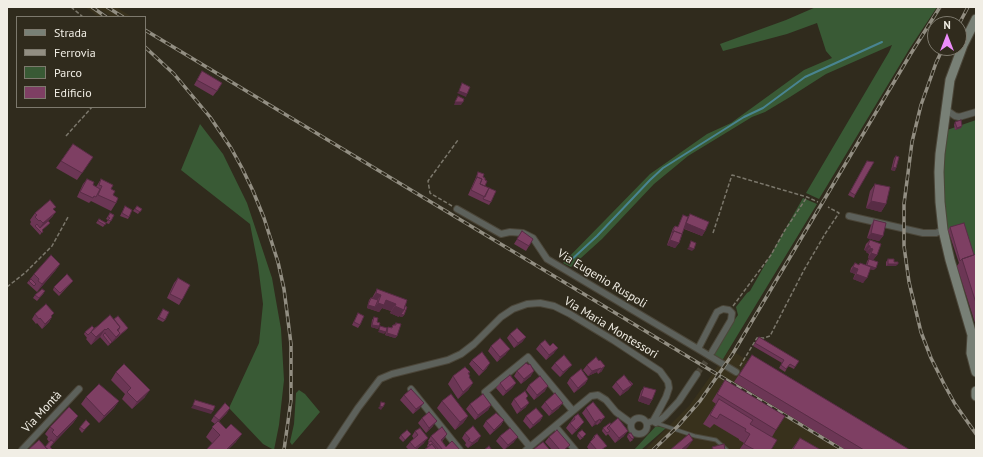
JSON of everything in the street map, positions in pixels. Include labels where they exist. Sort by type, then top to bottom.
[{"type":"main road","points":[[976,19],[963,45],[950,80],[945,109],[939,172],[943,230],[950,260],[972,335],[971,353],[975,362],[976,372]]},
{"type":"main road","points":[[976,391],[976,396]]},
{"type":"street","points":[[945,109],[959,117],[976,112]]},
{"type":"street","name":"Via Eugenio Ruspoli","points":[[457,209],[501,234],[523,232],[533,238],[547,259],[736,372]]},
{"type":"street","points":[[849,216],[923,234],[943,230]]},
{"type":"street","name":"Via Maria Montessori","points":[[330,450],[358,408],[380,379],[392,374],[448,360],[461,354],[474,344],[501,317],[513,309],[527,304],[540,303],[554,306],[570,314],[660,371],[668,382],[668,388],[666,397],[655,422]]},
{"type":"street","points":[[698,349],[717,312],[723,309],[729,310],[732,313],[731,320],[712,352]]},
{"type":"street","points":[[573,411],[528,357],[485,392],[528,448],[592,396],[598,395],[606,400],[616,412],[631,423],[632,430],[636,434],[642,434],[646,430],[646,423],[644,419],[638,418],[633,420],[631,423]]},
{"type":"street","points":[[646,423],[655,422],[665,416],[679,401],[697,374]]},
{"type":"street","points":[[412,388],[460,450]]},
{"type":"street","name":"Via Montà","points":[[22,450],[79,389]]},
{"type":"street","points":[[556,426],[575,450]]},
{"type":"lane","points":[[655,422],[695,436],[716,440],[727,450]]},
{"type":"path","points":[[71,7],[82,16]]},
{"type":"path","points":[[66,136],[91,108]]},
{"type":"path","points":[[457,209],[430,193],[428,182],[458,140]]},
{"type":"path","points":[[712,233],[732,176],[807,197],[818,202]]},
{"type":"path","points":[[729,310],[754,280],[807,197]]},
{"type":"path","points":[[736,372],[757,338],[770,336],[814,252],[839,213],[828,207]]},
{"type":"path","points":[[7,287],[26,272],[52,246],[68,217]]},
{"type":"shaded area","points":[[85,7],[94,7],[107,16],[98,16]]},
{"type":"shaded area","points":[[96,7],[116,7],[130,16],[110,16]]},
{"type":"shaded area","points":[[730,349],[900,450],[645,450],[689,406]]},
{"type":"green space","points":[[816,7],[937,7],[931,16],[927,16],[927,22],[819,199],[806,193],[892,45],[826,74],[765,112],[752,117],[688,156],[654,184],[602,239],[571,267],[563,263],[650,174],[707,134],[731,123],[804,70],[832,58],[826,51],[817,23],[787,34],[723,51],[720,44],[786,20]]},
{"type":"green space","points":[[976,120],[976,259],[974,260],[963,225],[946,231],[943,173],[947,130]]},
{"type":"green space","points":[[200,124],[223,154],[247,203],[272,278],[281,329],[284,380],[279,425],[274,450],[263,444],[229,408],[259,343],[263,304],[258,265],[250,224],[181,170]]},
{"type":"green space","points":[[803,198],[817,204],[720,364],[711,358],[738,315],[736,307],[750,291]]},
{"type":"green space","points":[[299,390],[305,394],[320,412],[292,445],[290,442],[294,424],[296,393]]},
{"type":"green space","points":[[656,426],[666,428],[641,450],[634,450]]},
{"type":"building","points":[[202,71],[222,83],[217,91],[197,80]]},
{"type":"building","points":[[462,83],[470,87],[467,94],[459,91]]},
{"type":"building","points":[[458,96],[464,99],[463,102],[455,102]]},
{"type":"building","points":[[961,120],[962,126],[957,128],[955,122]]},
{"type":"building","points":[[73,144],[93,157],[82,173],[61,161]]},
{"type":"building","points":[[896,156],[899,157],[896,168],[893,167]]},
{"type":"building","points":[[867,161],[874,162],[855,195],[850,192]]},
{"type":"building","points":[[478,172],[484,174],[483,177],[487,181],[485,186],[480,184],[482,179],[477,177],[476,179]]},
{"type":"building","points":[[477,177],[482,179],[480,184],[489,188],[485,197],[471,190]]},
{"type":"building","points":[[87,179],[94,182],[93,185],[100,189],[96,197],[94,196],[93,198],[80,192]]},
{"type":"building","points":[[101,179],[113,185],[111,189],[115,191],[113,195],[118,198],[116,203],[98,195],[102,186],[99,185]]},
{"type":"building","points":[[875,184],[890,187],[886,204],[871,201]]},
{"type":"building","points":[[489,188],[496,191],[491,202],[483,199]]},
{"type":"building","points":[[50,200],[56,207],[53,209],[56,212],[43,223],[35,217],[37,215],[35,213]]},
{"type":"building","points":[[125,206],[132,210],[129,217],[122,213]]},
{"type":"building","points":[[137,206],[142,209],[140,212],[135,209]]},
{"type":"building","points":[[110,213],[114,215],[111,221],[108,220],[110,218],[108,217]]},
{"type":"building","points":[[690,214],[709,222],[705,231],[686,223]]},
{"type":"building","points":[[683,215],[688,217],[682,234],[674,231],[672,233],[675,226],[678,227]]},
{"type":"building","points":[[99,219],[106,223],[105,225],[98,221]]},
{"type":"building","points":[[874,220],[886,223],[883,236],[871,233]]},
{"type":"building","points":[[48,221],[50,223],[42,230],[42,233],[35,226],[37,224],[40,228]]},
{"type":"building","points":[[964,223],[974,255],[960,261],[950,227]]},
{"type":"building","points":[[522,231],[533,239],[529,246],[517,239]]},
{"type":"building","points":[[674,231],[682,234],[679,243],[670,240]]},
{"type":"building","points":[[870,240],[881,244],[877,255],[871,253],[873,249],[868,245]]},
{"type":"building","points":[[691,241],[696,243],[694,249],[689,247]]},
{"type":"building","points":[[976,254],[976,303],[962,259]]},
{"type":"building","points":[[51,255],[60,264],[42,284],[38,281],[39,279],[34,274]]},
{"type":"building","points":[[869,259],[878,262],[876,268],[867,265]]},
{"type":"building","points":[[888,259],[894,259],[894,262],[898,262],[898,264],[888,264]]},
{"type":"building","points":[[855,263],[859,265],[860,263],[871,267],[867,278],[856,274],[858,269],[853,267]]},
{"type":"building","points":[[67,274],[73,281],[60,293],[54,287]]},
{"type":"building","points":[[178,278],[190,285],[182,300],[170,294]]},
{"type":"building","points":[[31,279],[36,284],[34,286],[29,281]]},
{"type":"building","points":[[42,289],[45,291],[39,298],[35,295]]},
{"type":"building","points":[[377,289],[407,300],[404,310],[395,306],[396,304],[386,300],[384,305],[378,303],[381,295],[376,293]]},
{"type":"building","points":[[371,298],[378,300],[375,307],[368,305]]},
{"type":"building","points":[[46,304],[54,313],[45,324],[35,314]]},
{"type":"building","points":[[405,306],[407,307],[404,315],[401,314]]},
{"type":"building","points":[[163,309],[169,312],[165,320],[159,317]]},
{"type":"building","points":[[358,313],[364,316],[360,325],[354,322]]},
{"type":"building","points":[[110,315],[120,327],[117,330],[120,333],[116,337],[108,328],[96,337],[91,332]]},
{"type":"building","points":[[118,316],[128,328],[116,338],[120,333],[118,331],[120,327],[114,319]]},
{"type":"building","points":[[374,317],[378,318],[377,322],[380,323],[379,326],[372,325]]},
{"type":"building","points":[[396,323],[401,324],[397,336],[387,333],[388,327],[392,328],[393,325],[396,325]]},
{"type":"building","points":[[92,326],[94,328],[88,335],[85,332]]},
{"type":"building","points":[[380,326],[387,328],[386,332],[379,330]]},
{"type":"building","points":[[517,328],[526,337],[518,343],[510,334]]},
{"type":"building","points":[[105,333],[112,342],[110,344],[103,335]]},
{"type":"building","points":[[759,337],[799,361],[795,367],[790,364],[786,369],[781,365],[784,360],[755,343]]},
{"type":"building","points":[[500,338],[510,349],[500,357],[491,346]]},
{"type":"building","points":[[545,340],[550,346],[553,343],[558,348],[549,355],[540,344]]},
{"type":"building","points":[[482,352],[490,363],[483,371],[472,360]]},
{"type":"building","points":[[564,355],[572,365],[563,372],[555,363]]},
{"type":"building","points":[[752,355],[910,450],[864,450],[739,375]]},
{"type":"building","points":[[596,357],[605,366],[601,369],[592,371],[587,365]]},
{"type":"building","points":[[526,363],[529,365],[530,364],[534,371],[524,379],[517,371]]},
{"type":"building","points":[[124,364],[150,390],[137,402],[127,392],[131,388],[116,372]]},
{"type":"building","points":[[465,367],[470,372],[468,373],[470,376],[469,377],[473,383],[463,392],[453,376]]},
{"type":"building","points":[[581,369],[588,379],[578,388],[570,378]]},
{"type":"building","points":[[510,375],[516,383],[506,391],[500,383]]},
{"type":"building","points":[[624,375],[632,385],[623,391],[616,382]]},
{"type":"building","points":[[540,376],[548,386],[537,395],[529,385]]},
{"type":"building","points":[[725,380],[785,416],[776,430],[717,394]]},
{"type":"building","points":[[99,384],[119,401],[104,416],[86,397]]},
{"type":"building","points":[[644,387],[656,390],[652,400],[641,396]]},
{"type":"building","points":[[411,389],[424,403],[416,409],[404,395]]},
{"type":"building","points":[[525,391],[528,396],[526,398],[529,403],[521,409],[514,399]]},
{"type":"building","points":[[555,393],[563,403],[552,411],[545,402]]},
{"type":"building","points":[[451,394],[468,416],[460,422],[442,401]]},
{"type":"building","points":[[483,394],[491,405],[478,415],[470,404]]},
{"type":"building","points":[[719,399],[753,420],[750,424],[777,440],[771,450],[755,450],[744,444],[750,434],[745,431],[746,429],[720,414],[717,419],[710,415]]},
{"type":"building","points":[[195,400],[215,406],[213,411],[193,405]]},
{"type":"building","points":[[381,402],[385,403],[383,407],[380,406]]},
{"type":"building","points":[[593,402],[605,417],[595,422],[586,408]]},
{"type":"building","points":[[225,403],[230,408],[219,420],[214,416]]},
{"type":"building","points":[[69,407],[78,416],[57,437],[52,432],[54,430],[50,427]]},
{"type":"building","points":[[536,408],[543,416],[533,425],[526,416]]},
{"type":"building","points":[[429,412],[437,421],[429,428],[422,418]]},
{"type":"building","points":[[496,413],[504,420],[494,430],[486,421]]},
{"type":"building","points":[[578,414],[584,422],[576,430],[570,423]]},
{"type":"building","points":[[618,418],[628,431],[619,438],[609,426]]},
{"type":"building","points":[[86,420],[90,424],[84,430],[80,427]]},
{"type":"building","points":[[218,421],[226,429],[231,424],[242,434],[226,450],[206,450],[220,435],[212,427]]},
{"type":"building","points":[[610,423],[611,424],[607,428],[610,431],[607,433],[603,428]]},
{"type":"building","points":[[473,426],[481,436],[472,443],[468,440],[470,439],[465,433]]},
{"type":"building","points":[[442,427],[447,434],[441,440],[446,447],[452,441],[460,450],[443,450],[431,436]]},
{"type":"building","points":[[420,428],[428,438],[415,448],[410,442],[418,435],[415,431]]},
{"type":"building","points":[[510,428],[518,437],[508,445],[500,436]]},
{"type":"building","points":[[407,430],[411,434],[405,440],[401,435]]},
{"type":"building","points":[[557,430],[570,445],[564,450],[560,450],[549,437]]},
{"type":"building","points":[[582,430],[586,434],[582,438],[578,433]]},
{"type":"building","points":[[631,433],[634,438],[632,439],[628,434]]},
{"type":"building","points":[[597,434],[607,446],[601,450],[597,450],[590,442]]},
{"type":"building","points":[[689,434],[693,440],[681,450],[670,450]]},
{"type":"building","points":[[800,438],[821,450],[793,449]]},
{"type":"building","points":[[39,440],[48,450],[28,450]]},
{"type":"building","points":[[51,440],[54,442],[50,447],[52,450],[49,450],[45,447]]},
{"type":"building","points":[[431,441],[439,450],[437,450],[432,444],[430,445],[428,443]]},
{"type":"building","points":[[543,442],[550,450],[534,450],[534,449]]},
{"type":"building","points":[[432,444],[437,450],[424,450]]},
{"type":"building","points":[[724,444],[725,450],[707,450],[713,449],[712,447]]},
{"type":"building","points":[[489,446],[492,450],[484,450]]},
{"type":"waterway","points":[[569,262],[597,236],[663,168],[744,117],[763,108],[805,77],[882,42]]},
{"type":"tunnel","points":[[697,374],[712,353]]},
{"type":"railway","points":[[92,7],[105,16]]},
{"type":"railway","points":[[107,7],[121,16]]},
{"type":"railway","points":[[653,450],[678,426],[700,401],[732,355],[940,7]]},
{"type":"railway","points":[[963,16],[968,7]]},
{"type":"railway","points":[[146,31],[843,450]]},
{"type":"railway","points":[[146,48],[174,74],[210,117],[231,148],[242,168],[264,218],[278,262],[284,289],[291,344],[291,400],[284,450]]},
{"type":"railway","points":[[939,56],[921,105],[912,142],[904,204],[904,246],[909,282],[921,332],[931,358],[944,384],[955,404],[976,434]]}]
